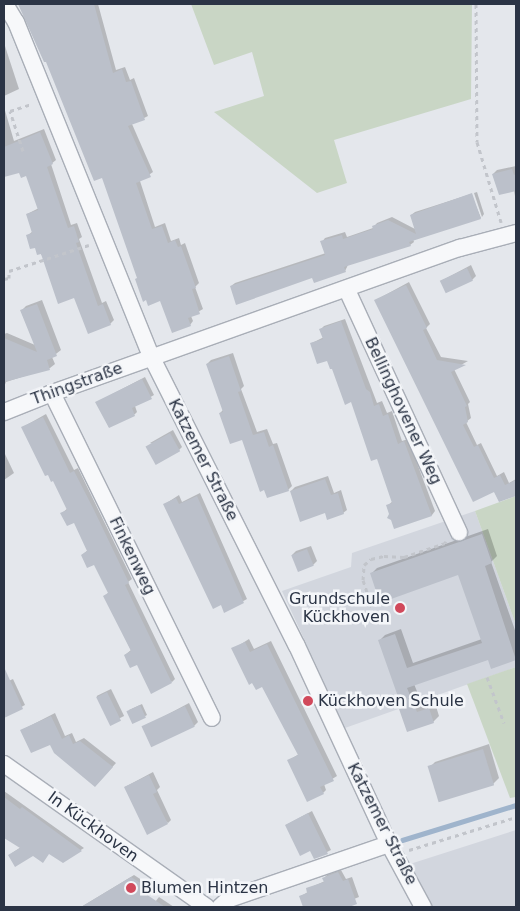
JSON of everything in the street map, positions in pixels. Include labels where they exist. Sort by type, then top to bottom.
[{"type":"street","name":"Katzemer Straße","points":[[5,4],[10,24],[47,100],[152,358],[297,646],[393,849],[423,907]]},
{"type":"street","points":[[152,358],[347,290],[460,248],[511,234]]},
{"type":"street","name":"Bellinghovener Weg","points":[[347,290],[459,532]]},
{"type":"street","name":"Thingstraße","points":[[4,412],[152,358]]},
{"type":"street","name":"Finkenweg","points":[[52,393],[212,718]]},
{"type":"street","name":"In Kückhoven","points":[[4,764],[207,907]]},
{"type":"street","points":[[220,907],[229,900],[393,849]]},
{"type":"path","points":[[476,4],[477,142],[511,234]]},
{"type":"path","points":[[23,151],[10,111],[47,100]]},
{"type":"path","points":[[4,279],[9,278],[9,271],[104,240]]},
{"type":"path","points":[[377,622],[363,580],[364,566],[371,559],[384,556],[404,557],[445,544],[447,536],[459,532]]},
{"type":"path","points":[[487,677],[504,723]]},
{"type":"path","points":[[393,849],[516,818]]},
{"type":"shaded area","name":"Grundschule Kückhoven","points":[[475,511],[516,625],[516,667],[345,728],[282,591],[351,567],[352,553]]},
{"type":"shaded area","points":[[516,830],[516,907],[431,907],[410,864]]},
{"type":"green space","points":[[191,4],[472,4],[471,99],[334,140],[347,183],[317,193],[214,112],[264,96],[252,52],[214,65]]},
{"type":"green space","points":[[516,496],[516,625],[475,511]]},
{"type":"green space","points":[[516,667],[516,797],[510,798],[467,684]]},
{"type":"building","points":[[18,4],[94,4],[113,73],[122,69],[126,82],[131,81],[145,120],[128,126],[151,177],[136,183],[152,229],[162,226],[168,243],[175,240],[178,247],[181,246],[196,288],[192,289],[200,314],[188,318],[191,326],[172,333],[160,301],[148,306],[146,300],[143,302],[135,279],[137,278],[102,178],[94,181],[46,62],[44,62]]},
{"type":"building","points":[[40,132],[53,164],[47,167],[68,228],[74,226],[79,242],[76,243],[98,306],[103,304],[111,325],[88,334],[74,298],[58,304],[41,254],[37,255],[35,248],[30,249],[26,235],[32,233],[26,214],[38,210],[26,176],[21,178],[19,173],[4,177],[4,147]]},
{"type":"building","points":[[512,169],[514,175],[516,174],[516,191],[499,195],[492,174]]},
{"type":"building","points":[[472,193],[481,219],[409,242],[411,246],[344,267],[346,272],[314,283],[312,278],[236,305],[230,286],[325,255],[320,241],[342,235],[343,239],[373,229],[372,226],[388,220],[416,234],[410,215]]},
{"type":"building","points":[[467,268],[473,281],[446,293],[440,281]]},
{"type":"building","points":[[406,285],[427,328],[423,330],[437,360],[466,365],[451,372],[467,406],[465,407],[468,422],[463,425],[474,447],[478,445],[494,478],[500,475],[505,485],[516,480],[516,496],[499,502],[494,492],[473,502],[374,300]]},
{"type":"building","points":[[37,304],[57,356],[47,360],[50,370],[4,382],[4,338],[37,352],[20,310]]},
{"type":"building","points":[[341,321],[374,406],[379,404],[383,416],[388,414],[398,444],[404,441],[432,516],[394,529],[391,520],[387,518],[389,514],[386,505],[392,503],[377,459],[371,461],[351,402],[345,405],[332,369],[330,369],[327,361],[317,364],[310,343],[323,339],[319,329]]},
{"type":"building","points":[[229,356],[241,391],[238,392],[253,435],[264,432],[269,447],[273,445],[289,491],[267,498],[264,490],[260,492],[242,440],[230,444],[219,413],[223,412],[206,364]]},
{"type":"building","points":[[142,379],[152,399],[132,408],[135,416],[109,428],[95,402]]},
{"type":"building","points":[[43,417],[70,473],[74,471],[93,508],[129,583],[125,585],[172,683],[151,694],[137,665],[130,668],[127,662],[124,655],[131,651],[103,596],[108,593],[94,565],[87,568],[81,555],[87,551],[74,523],[67,526],[60,513],[67,510],[53,481],[51,482],[48,475],[45,476],[21,427]]},
{"type":"building","points":[[170,433],[180,451],[156,465],[146,447]]},
{"type":"building","points":[[325,479],[331,495],[338,493],[344,514],[327,520],[325,513],[300,522],[290,491]]},
{"type":"building","points":[[197,496],[244,603],[224,613],[221,605],[213,609],[163,504],[176,498],[179,504]]},
{"type":"building","points":[[482,534],[492,563],[485,566],[516,660],[491,669],[488,660],[407,688],[417,712],[429,708],[434,723],[407,732],[399,709],[402,708],[378,640],[395,634],[407,668],[482,643],[458,575],[380,603],[370,573]]},
{"type":"building","points":[[307,549],[314,566],[298,572],[291,555]]},
{"type":"building","points":[[245,642],[250,652],[267,644],[334,781],[320,787],[324,794],[307,802],[287,760],[298,755],[262,687],[256,690],[252,683],[249,685],[231,648]]},
{"type":"building","points":[[4,667],[23,709],[4,718]]},
{"type":"building","points":[[107,692],[121,721],[110,726],[96,697]]},
{"type":"building","points":[[140,705],[146,718],[132,724],[126,711]]},
{"type":"building","points":[[185,706],[195,727],[151,747],[141,726]]},
{"type":"building","points":[[51,716],[62,739],[69,735],[73,744],[80,741],[113,767],[95,787],[54,753],[50,745],[31,753],[20,730]]},
{"type":"building","points":[[483,749],[494,785],[439,802],[428,766]]},
{"type":"building","points":[[149,775],[157,792],[153,794],[168,824],[147,835],[124,787]]},
{"type":"building","points":[[4,797],[20,809],[22,807],[82,851],[63,863],[49,854],[43,863],[33,856],[15,867],[8,855],[20,848],[4,838]]},
{"type":"building","points":[[308,813],[328,854],[314,859],[310,851],[300,856],[285,825]]},
{"type":"building","points":[[338,872],[343,881],[348,879],[357,904],[349,907],[303,907],[299,896],[307,893],[306,888],[324,882],[322,878]]},
{"type":"building","points":[[131,877],[153,891],[146,894],[165,907],[81,907]]},
{"type":"waterway","points":[[402,840],[516,805]]},
{"type":"place","name":"Grundschule Kückhoven","points":[[400,608]]},
{"type":"place","name":"Kückhoven Schule","points":[[308,701]]},
{"type":"place","name":"Blumen Hintzen","points":[[131,888]]}]
